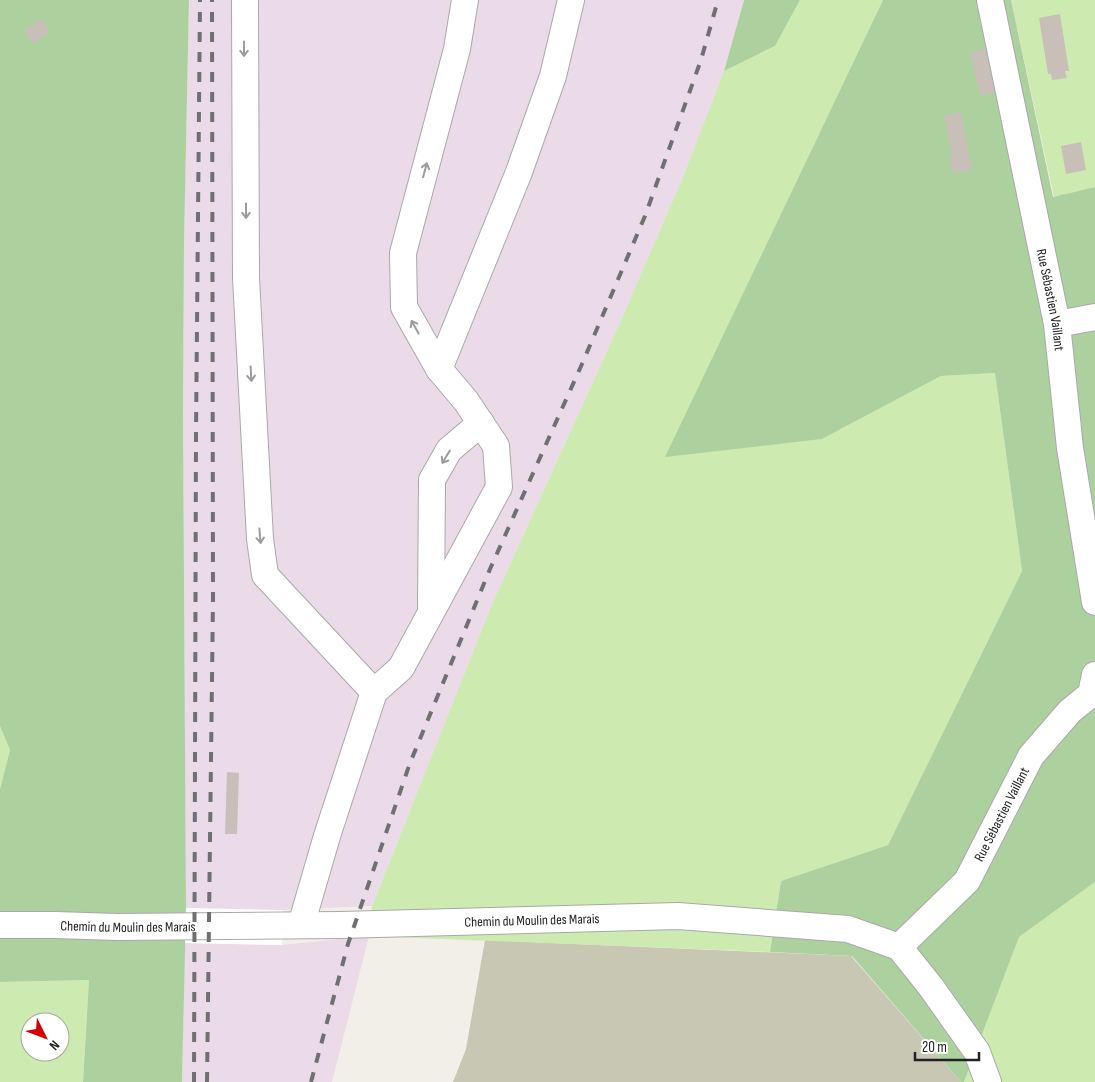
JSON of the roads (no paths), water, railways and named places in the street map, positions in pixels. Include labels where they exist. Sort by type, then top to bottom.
[{"type":"street","points":[[245,0],[246,278],[260,539],[265,575],[374,692]]},
{"type":"street","points":[[305,925],[304,915],[327,836],[374,692],[401,668],[499,487],[496,446],[466,401],[439,369],[404,307],[403,253],[457,49],[465,0]]},
{"type":"street","points":[[439,369],[519,172],[553,76],[570,0]]},
{"type":"street","name":"Rue Sébastien Vaillant","points":[[990,0],[1057,324],[1070,448],[1095,602]]},
{"type":"street","points":[[1057,324],[1095,317]]},
{"type":"street","points":[[431,613],[432,480],[449,450],[480,423]]},
{"type":"street","name":"Rue Sébastien Vaillant","points":[[899,947],[967,881],[1030,756],[1070,711],[1091,694],[1095,675]]},
{"type":"street","name":"Chemin du Moulin des Marais","points":[[0,925],[117,927],[305,925],[678,916],[848,929],[899,947]]},
{"type":"street","points":[[899,947],[931,987],[977,1052],[988,1082]]},
{"type":"railway","points":[[194,1082],[196,434],[200,0]]},
{"type":"railway","points":[[207,1082],[213,598],[212,0]]},
{"type":"railway","points":[[311,1082],[348,944],[410,763],[490,569],[582,364],[645,216],[701,60],[718,0]]}]
